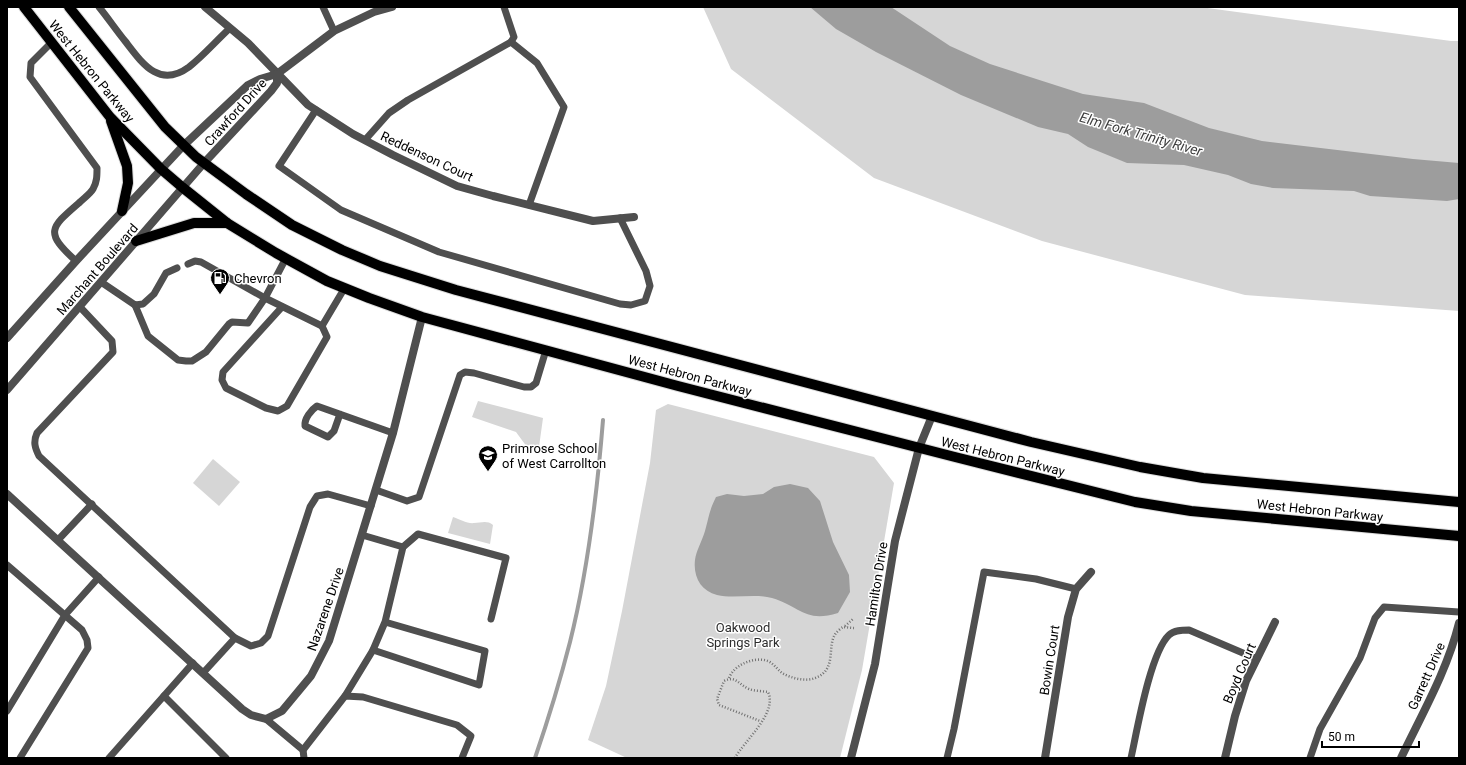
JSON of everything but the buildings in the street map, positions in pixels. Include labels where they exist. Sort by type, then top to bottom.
[{"type":"main road","name":"West Hebron Parkway","points":[[24,7],[110,117],[161,169],[227,223],[286,258],[344,289],[422,317],[678,386],[919,448],[1151,504],[1297,522],[1459,536]]},
{"type":"main road","name":"West Hebron Parkway","points":[[69,7],[165,127],[204,163],[263,207],[292,224],[342,250],[380,266],[456,290],[932,416],[1031,442],[1140,467],[1203,478],[1459,502]]},
{"type":"main road","points":[[110,117],[127,166],[128,183],[122,211]]},
{"type":"main road","points":[[136,241],[194,223],[227,223]]},
{"type":"street","name":"Reddenson Court","points":[[206,7],[229,29],[248,43],[308,105],[365,140],[457,186],[593,220],[634,217]]},
{"type":"street","name":"Crawford Drive","points":[[184,146],[248,85],[260,79],[277,74],[334,31],[374,12],[392,7]]},
{"type":"street","name":"Crawford Drive","points":[[204,163],[271,91],[277,83],[277,74]]},
{"type":"street","name":"Marchant Boulevard","points":[[7,338],[122,211],[184,146]]},
{"type":"street","name":"Marchant Boulevard","points":[[7,390],[204,163]]},
{"type":"street","name":"Nazarene Drive","points":[[266,719],[278,713],[290,703],[311,676],[320,659],[339,614],[393,433],[422,317]]},
{"type":"street","name":"Hamilton Drive","points":[[851,758],[875,664],[895,541],[919,448],[932,416]]},
{"type":"street","points":[[7,494],[242,709],[250,715],[266,719]]},
{"type":"street","name":"Bowin Court","points":[[1045,758],[1068,617],[1076,589],[1091,572]]},
{"type":"street","name":"Boyd Court","points":[[1225,758],[1235,716],[1246,681],[1275,622]]},
{"type":"street","name":"Garrett Drive","points":[[1401,758],[1440,678],[1454,642],[1459,623]]},
{"type":"lane","points":[[99,7],[142,63],[153,72],[164,76],[172,75],[189,67],[229,29]]},
{"type":"lane","points":[[324,7],[334,31]]},
{"type":"lane","points":[[365,140],[389,113],[408,100],[511,42],[514,37],[504,7]]},
{"type":"lane","points":[[511,42],[537,63],[564,107],[529,205]]},
{"type":"lane","points":[[51,43],[31,63],[30,77],[97,168],[97,180],[94,188],[62,216],[54,227],[54,232],[61,247],[76,261]]},
{"type":"lane","points":[[316,110],[279,166],[341,210],[439,252],[620,304],[631,305],[645,301],[650,286],[646,271],[620,218]]},
{"type":"lane","points":[[101,282],[134,305],[148,336],[178,360],[192,361],[200,358],[232,322],[248,323],[286,258]]},
{"type":"lane","points":[[188,264],[195,261],[201,262],[264,298],[322,326],[327,337],[287,406],[278,411],[266,408],[226,388],[222,380],[223,372],[282,307]]},
{"type":"lane","points":[[134,305],[143,304],[154,294],[166,273],[177,268]]},
{"type":"lane","points":[[322,326],[344,289]]},
{"type":"lane","points":[[80,307],[112,341],[113,352],[37,434],[34,440],[39,456],[235,638],[251,646],[261,643],[268,636],[310,507],[317,496],[328,494],[371,506]]},
{"type":"lane","points":[[376,490],[407,500],[419,497],[460,375],[465,372],[474,373],[524,387],[531,387],[536,383],[546,350]]},
{"type":"lane","points":[[340,414],[334,431],[328,437],[305,426],[305,422],[312,409],[317,406],[340,414],[393,433]]},
{"type":"lane","points":[[58,540],[92,504]]},
{"type":"lane","points":[[303,750],[345,696],[374,650],[385,622],[403,547],[418,534],[506,558],[491,619]]},
{"type":"lane","points":[[362,535],[403,547]]},
{"type":"lane","points":[[7,565],[82,630],[87,640],[88,648],[20,758]]},
{"type":"lane","points":[[947,758],[954,730],[984,572],[1036,579],[1076,589]]},
{"type":"lane","points":[[7,711],[65,615],[99,577]]},
{"type":"lane","points":[[1310,758],[1320,729],[1360,658],[1375,618],[1384,607],[1459,612]]},
{"type":"lane","points":[[374,650],[479,685],[485,651],[385,622]]},
{"type":"lane","points":[[1131,758],[1145,691],[1162,645],[1169,635],[1179,630],[1189,630],[1257,659]]},
{"type":"lane","points":[[203,672],[235,638]]},
{"type":"lane","points":[[109,758],[193,663]]},
{"type":"lane","points":[[164,696],[226,758]]},
{"type":"lane","points":[[345,696],[363,697],[457,725],[471,736],[462,758]]},
{"type":"lane","points":[[266,719],[303,750],[304,758]]},
{"type":"path","points":[[760,721],[719,705],[717,699],[724,681],[729,678],[734,669],[740,664],[761,660],[773,664],[782,673],[790,676],[800,679],[816,678],[826,669],[830,662],[836,633],[853,619]]},
{"type":"path","points":[[846,626],[854,628]]},
{"type":"path","points":[[729,678],[736,679],[748,689],[768,692],[770,697],[769,704],[763,718],[760,721],[758,729],[740,747],[735,758]]},
{"type":"green space","points":[[703,7],[1200,7],[1459,41],[1459,311],[1245,295],[1042,241],[874,178],[731,69]]},
{"type":"green space","points":[[478,401],[543,418],[539,447],[532,450],[527,447],[516,432],[472,417]]},
{"type":"green space","name":"Oakwood Springs Park","points":[[668,404],[874,457],[894,483],[862,670],[840,758],[627,758],[588,740],[606,686],[622,611],[650,463],[656,410]]},
{"type":"green space","points":[[213,459],[240,482],[219,506],[193,483]]},
{"type":"green space","points":[[453,517],[469,523],[491,523],[493,525],[490,544],[448,533]]},
{"type":"water","name":"Elm Fork Trinity River","points":[[810,7],[891,7],[950,46],[990,64],[1083,94],[1144,103],[1209,128],[1262,141],[1459,163],[1459,199],[1447,201],[1370,196],[1354,191],[1273,188],[1251,184],[1228,175],[1184,165],[1127,163],[1088,147],[1068,134],[1038,127],[961,95],[876,52],[836,29]]},
{"type":"water","points":[[790,484],[808,488],[820,501],[833,542],[849,575],[850,592],[838,613],[827,616],[810,615],[772,598],[758,596],[717,595],[702,587],[695,572],[696,557],[705,531],[710,510],[716,497],[727,494],[744,496],[763,494],[774,487]]},
{"type":"waterway","points":[[535,758],[570,642],[582,587],[595,504],[603,420]]},
{"type":"place","name":"Chevron","points":[[220,295]]},
{"type":"place","name":"Primrose School of West Carrollton","points":[[488,472]]}]
